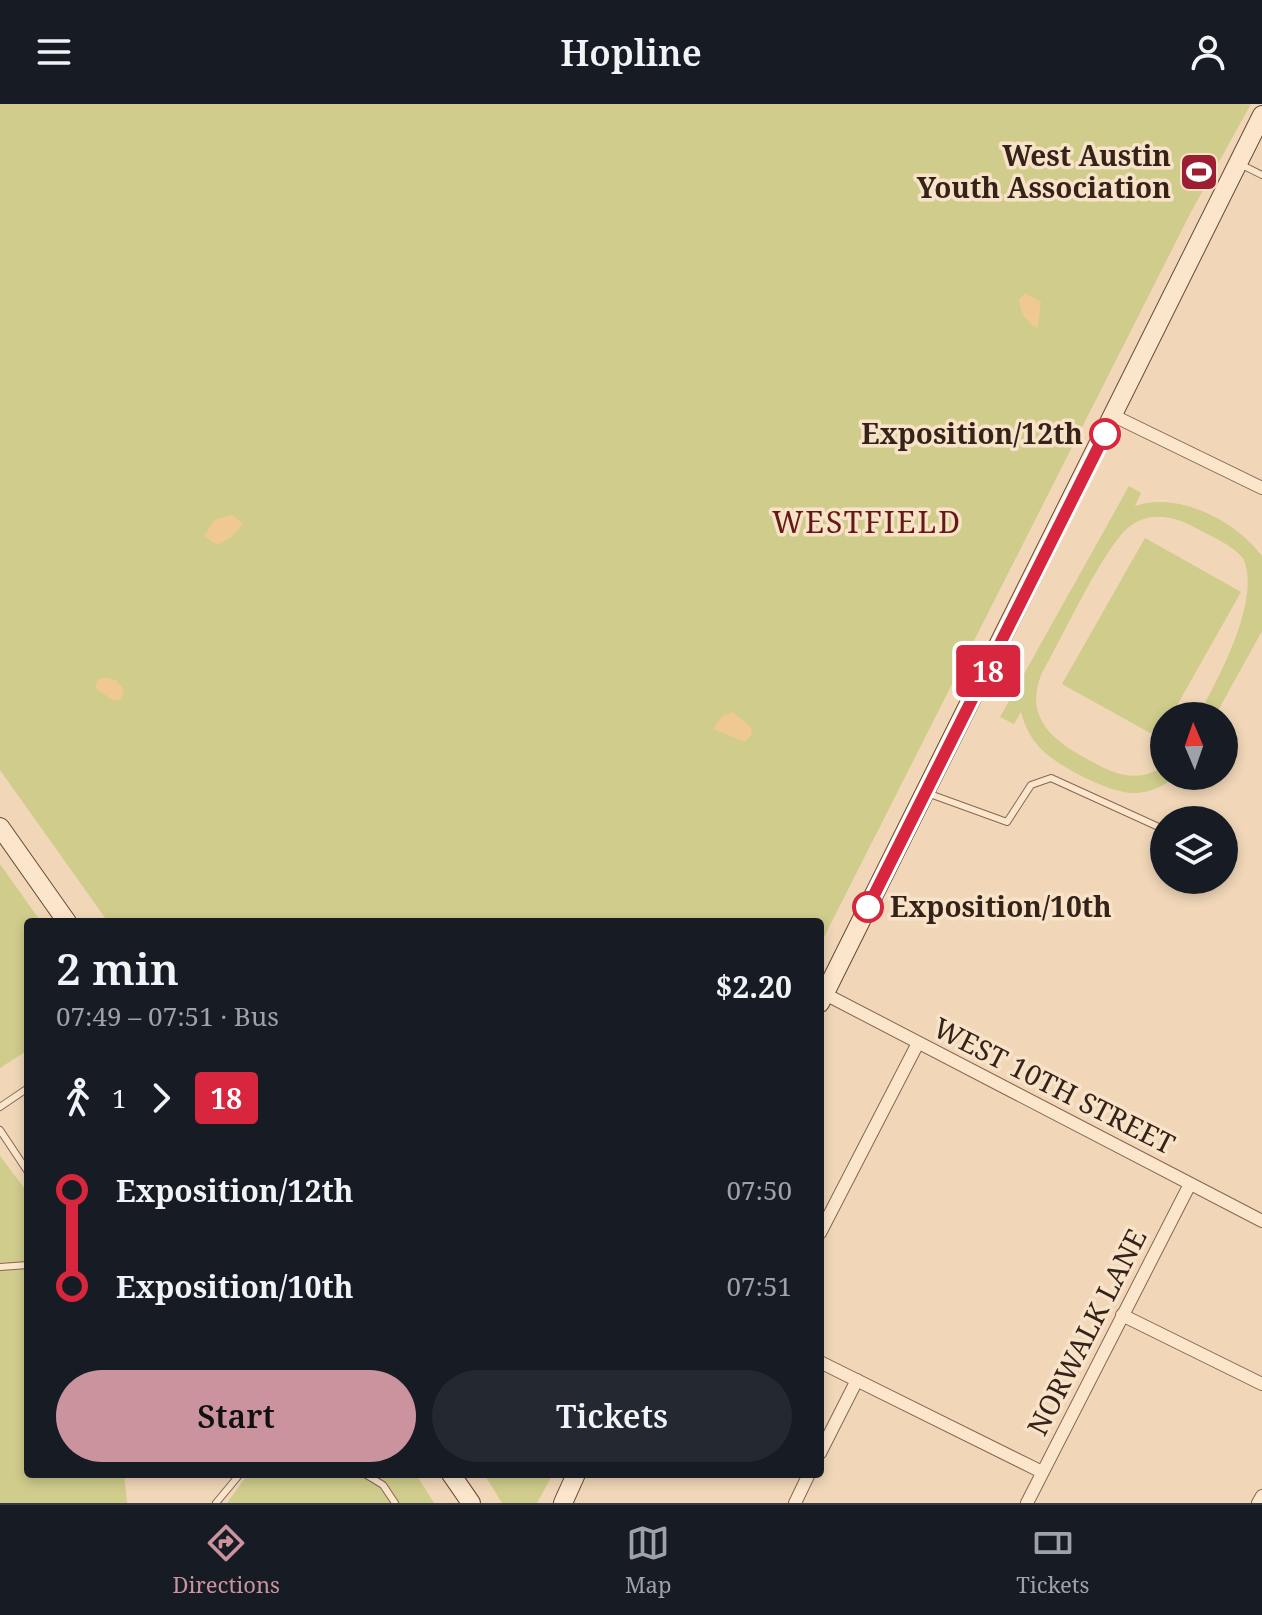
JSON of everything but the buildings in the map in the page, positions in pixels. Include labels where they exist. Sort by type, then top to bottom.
[{"type":"street","points":[[824,994],[927,793],[1262,115]]},
{"type":"street","points":[[1114,416],[1262,488]]},
{"type":"street","points":[[0,827],[64,918]]},
{"type":"street","name":"WEST 10TH STREET","points":[[824,999],[918,1043],[1262,1221]]},
{"type":"street","points":[[824,1225],[918,1043]]},
{"type":"street","name":"NORWALK LANE","points":[[1027,1503],[1190,1184]]},
{"type":"street","points":[[1122,1315],[1262,1384]]},
{"type":"street","points":[[824,1364],[1042,1472]]},
{"type":"street","points":[[824,1445],[857,1380]]},
{"type":"street","points":[[454,1478],[471,1503]]},
{"type":"street","points":[[563,1503],[574,1478]]},
{"type":"street","points":[[795,1503],[807,1478]]},
{"type":"street","points":[[1258,1503],[1262,1496]]},
{"type":"lane","points":[[1238,163],[1262,175]]},
{"type":"lane","points":[[927,793],[1007,822],[1031,785],[1051,778],[1150,823]]},
{"type":"lane","points":[[0,1107],[24,1091]]},
{"type":"lane","points":[[0,1130],[24,1166]]},
{"type":"lane","points":[[0,1267],[24,1265]]},
{"type":"lane","points":[[216,1503],[237,1478]]},
{"type":"lane","points":[[372,1478],[383,1485],[395,1503]]},
{"type":"shaded area","points":[[0,104],[1251,104],[1191,212],[824,937],[824,918],[105,918],[0,770]]},
{"type":"shaded area","points":[[1129,486],[1141,493],[1135,506],[1152,502],[1169,503],[1205,512],[1237,531],[1262,556],[1262,631],[1223,702],[1206,702],[1243,616],[1247,575],[1243,558],[1219,540],[1176,519],[1144,519],[1119,537],[1042,673],[1036,702],[1039,715],[1053,736],[1076,753],[1117,773],[1135,776],[1150,773],[1151,790],[1137,793],[1114,790],[1073,772],[1042,750],[1027,728],[1021,712],[1014,724],[1000,717]]},
{"type":"shaded area","points":[[1145,538],[1241,592],[1179,702],[1150,702],[1150,733],[1062,684]]},
{"type":"shaded area","points":[[0,864],[38,918],[24,918],[24,1053],[0,1068]]},
{"type":"shaded area","points":[[0,1156],[24,1188],[24,1478],[124,1478],[127,1503],[0,1503]]},
{"type":"shaded area","points":[[245,1478],[418,1478],[434,1503],[227,1503]]},
{"type":"shaded area","points":[[486,1478],[551,1478],[537,1503],[502,1503]]},
{"type":"sand","points":[[1025,293],[1041,302],[1038,327],[1035,328],[1022,314],[1019,300]]},
{"type":"sand","points":[[233,515],[243,524],[232,537],[217,545],[204,536],[215,519]]},
{"type":"sand","points":[[98,679],[116,680],[123,688],[122,699],[114,701],[95,688]]},
{"type":"sand","points":[[733,712],[751,727],[752,734],[745,742],[713,729],[722,716]]},
{"type":"bus line","name":"18","points":[[868,907],[1105,434]]},
{"type":"place","name":"West Austin Youth Association","points":[[1199,172]]},
{"type":"place","name":"Exposition/12th","points":[[1105,434]]},
{"type":"place","name":"Exposition/10th","points":[[868,907]]},
{"type":"district","name":"WESTFIELD","points":[[867,523]]}]
